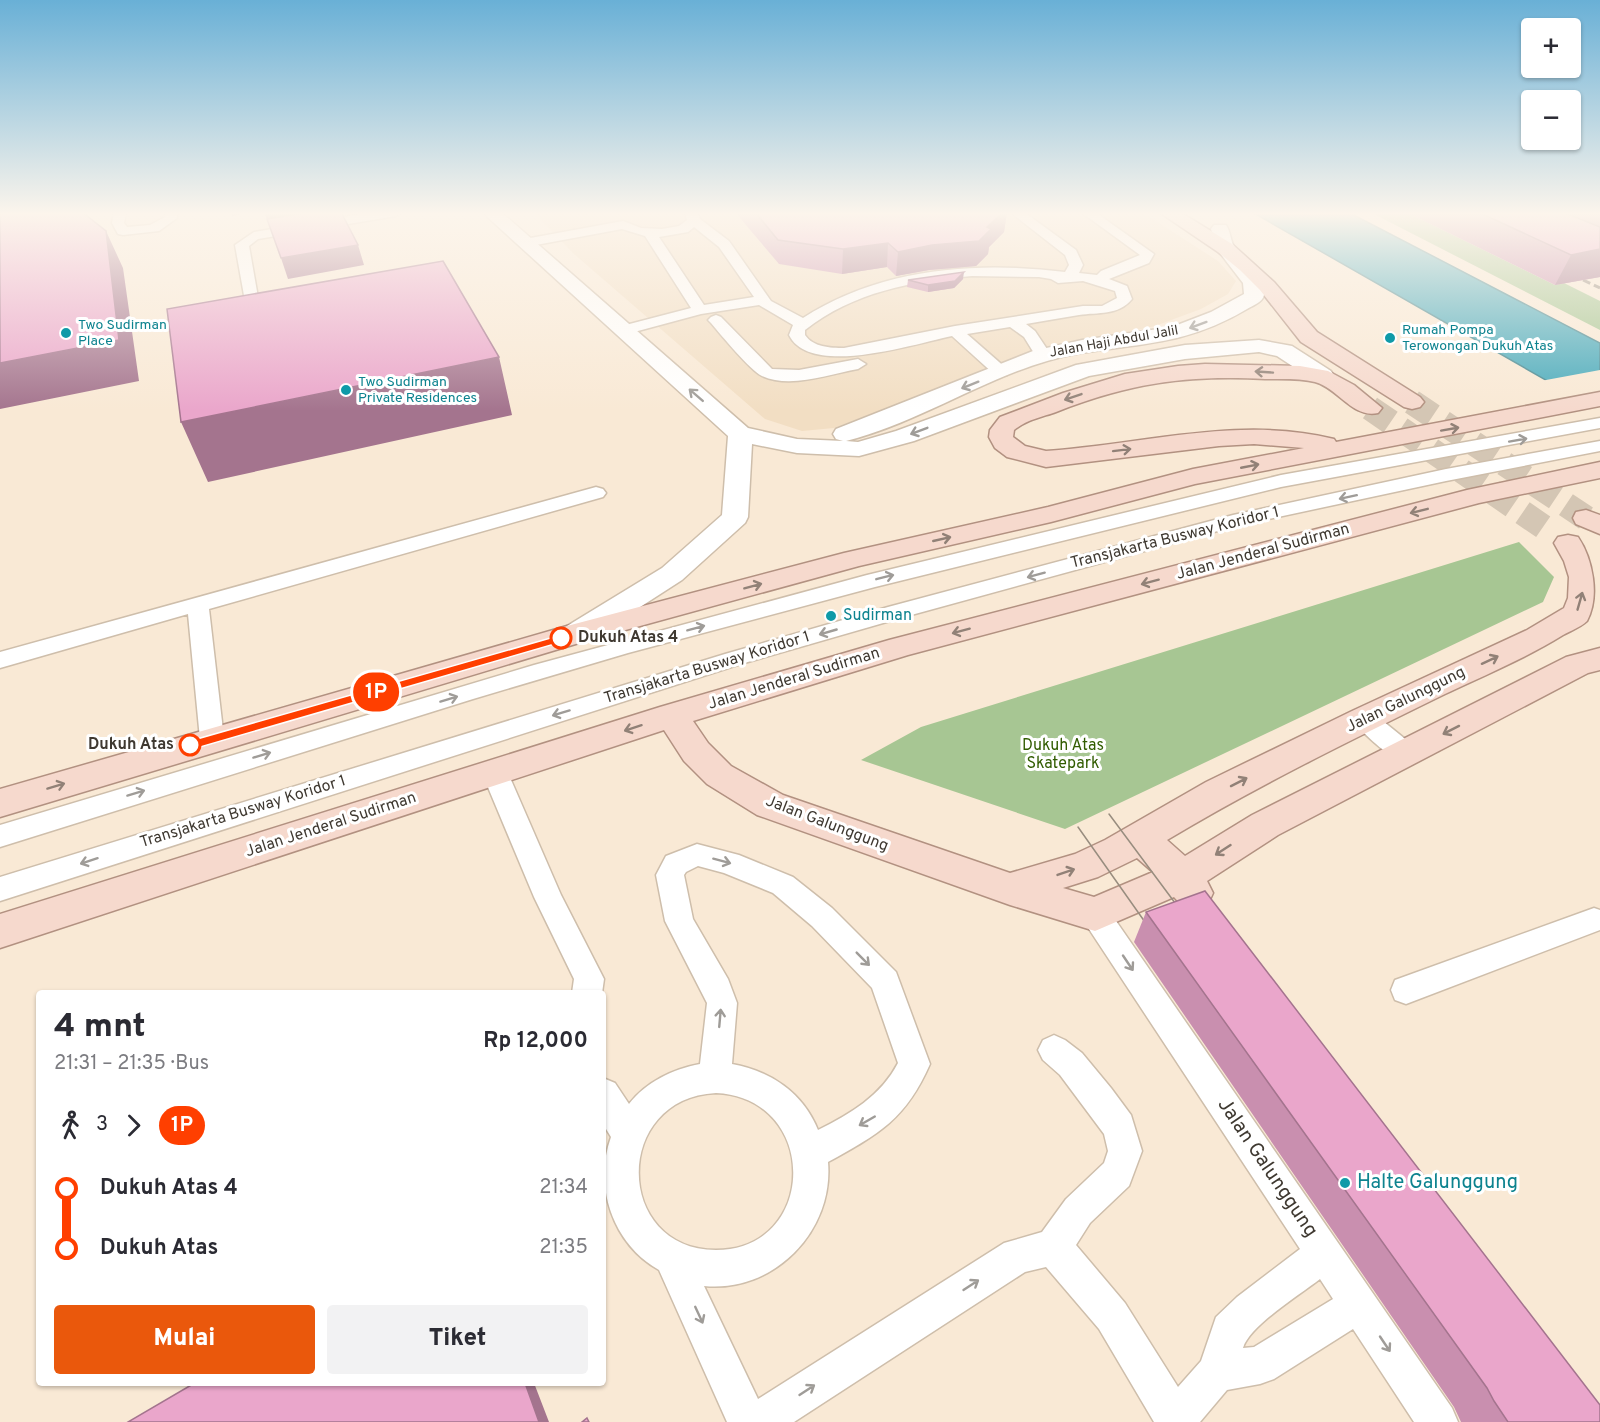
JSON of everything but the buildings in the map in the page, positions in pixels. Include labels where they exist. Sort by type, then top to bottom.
[{"type":"main road","points":[[1260,278],[1309,337],[1412,402]]},
{"type":"main road","points":[[1342,447],[1284,436],[1219,437],[1046,459],[1022,455],[1006,444],[1001,435],[1005,426],[1015,419],[1113,383],[1176,371],[1217,370],[1323,376],[1370,408]]},
{"type":"main road","points":[[0,803],[578,633],[854,558],[1051,514],[1193,477],[1600,399]]},
{"type":"main road","name":"Jalan Jenderal Sudirman","points":[[0,931],[672,715],[900,647],[1476,496],[1600,470]]},
{"type":"main road","name":"Jalan Galunggung","points":[[1010,889],[1084,866],[1140,840],[1203,801],[1364,719],[1538,638],[1576,614],[1583,597],[1583,578],[1578,561],[1575,529]]},
{"type":"main road","name":"Jalan Galunggung","points":[[1575,529],[1600,561]]},
{"type":"main road","points":[[1095,914],[1182,877],[1265,825],[1577,665],[1600,659]]},
{"type":"main road","name":"Jalan Galunggung","points":[[672,715],[696,752],[719,775],[770,805],[1010,889],[1095,914]]},
{"type":"main road","points":[[1140,840],[1182,877],[1217,924]]},
{"type":"street","points":[[565,278],[740,434],[735,518],[672,574],[578,633]]},
{"type":"street","name":"Jalan Haji Abdul Jalil","points":[[797,446],[849,432],[1043,355],[1111,342],[1155,338],[1196,326],[1234,309],[1254,296],[1253,282],[1250,278]]},
{"type":"street","name":"Jalan Haji Abdul Jalil","points":[[740,434],[797,446],[859,449],[906,436],[1084,370],[1185,352],[1259,346],[1284,351],[1323,376]]},
{"type":"lane","points":[[247,278],[255,328]]},
{"type":"lane","points":[[679,278],[699,310]]},
{"type":"lane","points":[[747,278],[762,300],[803,324]]},
{"type":"lane","points":[[925,278],[890,284],[825,309],[803,324],[797,335],[800,341],[807,346],[830,353],[857,352],[961,336]]},
{"type":"lane","points":[[717,320],[766,372],[790,376],[861,363],[1013,322],[1083,310],[1102,310],[1121,304],[1125,299],[1122,289],[1101,279],[1077,278]]},
{"type":"lane","points":[[623,330],[699,310],[762,300]]},
{"type":"lane","points":[[1013,322],[1030,334],[1043,355]]},
{"type":"lane","points":[[961,336],[1001,372]]},
{"type":"lane","name":"Transjakarta Busway Koridor 1","points":[[0,836],[605,653],[870,581],[1286,480],[1534,437],[1600,423]]},
{"type":"lane","name":"Transjakarta Busway Koridor 1","points":[[0,889],[733,659],[896,612],[1233,521],[1600,446]]},
{"type":"lane","points":[[0,660],[596,493]]},
{"type":"lane","points":[[198,606],[212,739]]},
{"type":"lane","points":[[1364,719],[1406,753]]},
{"type":"lane","points":[[495,773],[548,897],[589,979],[587,990]]},
{"type":"lane","points":[[715,1076],[722,1003],[717,989],[679,921],[670,875],[676,864],[697,855],[729,863],[783,885],[822,917],[885,981],[914,1064],[908,1078],[894,1100],[876,1116],[810,1154]]},
{"type":"lane","name":"Jalan Galunggung","points":[[1095,914],[1438,1422]]},
{"type":"lane","points":[[1406,990],[1594,920]]},
{"type":"lane","points":[[758,1422],[1017,1256],[1053,1247],[1078,1211],[1117,1174],[1125,1150],[1119,1127],[1071,1064],[1054,1050]]},
{"type":"lane","points":[[715,1076],[741,1079],[766,1089],[787,1105],[802,1128],[810,1154],[810,1187],[797,1220],[774,1247],[744,1264],[708,1270],[674,1262],[650,1246],[632,1222],[622,1194],[621,1164],[630,1136],[644,1112],[666,1094],[689,1081],[715,1076]]},
{"type":"lane","points":[[606,1099],[630,1136]]},
{"type":"lane","points":[[1053,1247],[1112,1316],[1174,1421],[1217,1372],[1229,1330],[1250,1310],[1324,1254]]},
{"type":"lane","points":[[674,1262],[748,1422]]},
{"type":"lane","points":[[1217,1372],[1260,1365],[1358,1305]]},
{"type":"shaded area","points":[[602,278],[1234,278],[1236,281],[1228,294],[1201,309],[1155,326],[1052,349],[993,368],[834,428],[802,431],[765,419]]},
{"type":"green space","points":[[1499,278],[1541,278],[1555,285],[1564,283],[1600,301],[1600,330]]},
{"type":"green space","name":"Dukuh Atas Skatepark","points":[[1519,542],[1554,577],[1543,602],[1065,829],[861,760],[921,727]]},
{"type":"water","points":[[1368,278],[1476,278],[1600,343],[1600,411]]},
{"type":"pier","points":[[1600,370],[1600,414],[1541,381],[1546,380]]},
{"type":"tunnel","points":[[1412,402],[1586,518]]},
{"type":"tunnel","points":[[1370,408],[1545,528]]},
{"type":"tram line","points":[[1109,814],[1184,915]]},
{"type":"tram line","points":[[1078,827],[1152,932]]},
{"type":"railway","points":[[1583,280],[1600,288]]},
{"type":"bus line","name":"1P","points":[[190,745],[561,638]]},
{"type":"place","name":"Two Sudirman Place","points":[[66,333]]},
{"type":"place","name":"Rumah Pompa Terowongan Dukuh Atas","points":[[1390,338]]},
{"type":"place","name":"Two Sudirman Private Residences","points":[[346,390]]},
{"type":"place","name":"Sudirman","points":[[831,616]]},
{"type":"place","name":"Dukuh Atas 4","points":[[561,638]]},
{"type":"place","name":"Dukuh Atas","points":[[190,745]]},
{"type":"place","name":"Halte Galunggung","points":[[1345,1183]]}]
